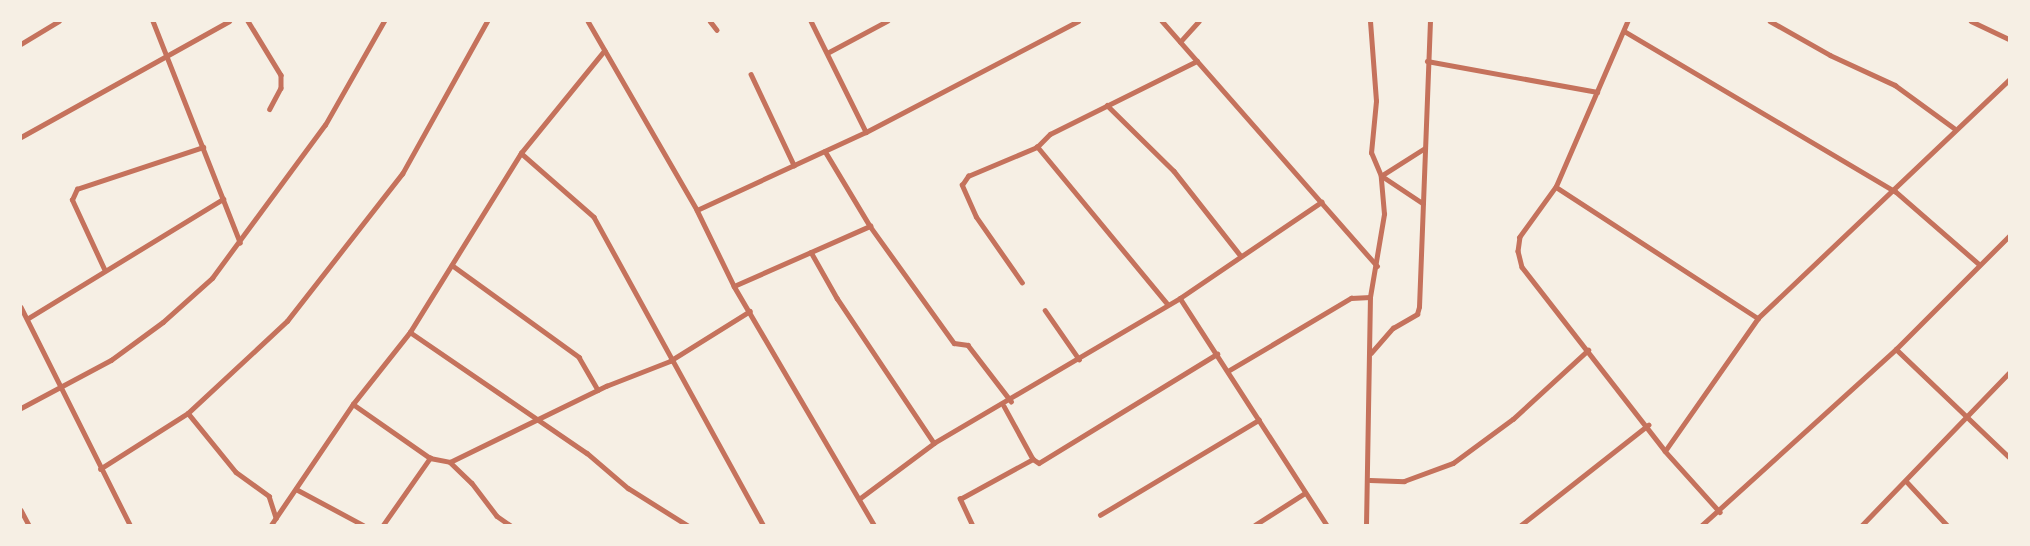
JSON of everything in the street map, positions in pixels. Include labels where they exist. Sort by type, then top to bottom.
[{"type":"street","points":[[21,44],[59,21]]},
{"type":"street","points":[[153,21],[240,242]]},
{"type":"street","points":[[21,137],[229,21]]},
{"type":"street","points":[[248,21],[280,75],[281,88],[270,109]]},
{"type":"street","points":[[21,408],[111,360],[163,322],[212,278],[325,125],[384,21]]},
{"type":"street","points":[[100,469],[188,413],[287,321],[402,174],[487,21]]},
{"type":"street","points":[[588,21],[697,210],[734,286],[874,525]]},
{"type":"street","points":[[710,21],[717,30]]},
{"type":"street","points":[[811,21],[829,52],[866,132]]},
{"type":"street","points":[[829,52],[887,21]]},
{"type":"street","points":[[697,210],[866,132],[1078,21]]},
{"type":"street","points":[[1162,21],[1377,266]]},
{"type":"street","points":[[1180,42],[1198,21]]},
{"type":"street","points":[[1366,525],[1370,480],[1370,297],[1384,214],[1381,176],[1371,153],[1376,101],[1368,34],[1371,21]]},
{"type":"street","points":[[1371,353],[1393,328],[1417,314],[1419,307],[1430,21]]},
{"type":"street","points":[[1628,21],[1556,187],[1520,237],[1518,251],[1522,267],[1648,425],[1665,451],[1720,512]]},
{"type":"street","points":[[1770,21],[1830,55],[1895,85],[1954,128]]},
{"type":"street","points":[[1971,21],[2009,39]]},
{"type":"street","points":[[1624,31],[1894,192],[1979,264]]},
{"type":"street","points":[[271,525],[353,404],[410,332],[521,153],[604,51]]},
{"type":"street","points":[[1022,283],[976,217],[962,185],[968,176],[1037,147],[1050,134],[1197,61]]},
{"type":"street","points":[[1427,61],[1598,92]]},
{"type":"street","points":[[751,74],[794,165]]},
{"type":"street","points":[[1665,451],[1758,318],[1894,192],[1954,128],[2009,80]]},
{"type":"street","points":[[1107,105],[1174,171],[1241,256]]},
{"type":"street","points":[[104,269],[72,200],[77,189],[203,147]]},
{"type":"street","points":[[1037,147],[1167,304]]},
{"type":"street","points":[[1381,176],[1425,148]]},
{"type":"street","points":[[825,151],[870,226],[954,343],[968,345],[1011,401]]},
{"type":"street","points":[[521,153],[594,217],[630,279],[670,361],[763,525]]},
{"type":"street","points":[[1381,176],[1423,204]]},
{"type":"street","points":[[1556,187],[1758,318]]},
{"type":"street","points":[[27,320],[104,269],[223,199]]},
{"type":"street","points":[[859,499],[934,443],[1004,406],[1180,298],[1321,202]]},
{"type":"street","points":[[734,286],[870,226]]},
{"type":"street","points":[[1702,525],[1720,512],[1896,349],[2009,236]]},
{"type":"street","points":[[811,252],[837,298],[934,443]]},
{"type":"street","points":[[452,265],[574,352],[598,390]]},
{"type":"street","points":[[1228,371],[1351,298],[1370,297]]},
{"type":"street","points":[[1180,298],[1327,525]]},
{"type":"street","points":[[21,307],[130,525]]},
{"type":"street","points":[[450,462],[598,390],[670,361],[750,310]]},
{"type":"street","points":[[1045,310],[1079,359]]},
{"type":"street","points":[[410,332],[586,453],[628,488],[687,525]]},
{"type":"street","points":[[1896,349],[2009,457]]},
{"type":"street","points":[[1370,480],[1404,481],[1453,463],[1513,418],[1588,350]]},
{"type":"street","points":[[1004,406],[1033,459],[1039,463],[1217,354]]},
{"type":"street","points":[[1862,525],[1907,482],[1965,415],[2009,373]]},
{"type":"street","points":[[353,404],[430,458],[450,462],[472,483],[497,516],[510,525]]},
{"type":"street","points":[[188,413],[236,472],[268,496],[276,518]]},
{"type":"street","points":[[1100,515],[1259,420]]},
{"type":"street","points":[[1521,525],[1648,425]]},
{"type":"street","points":[[383,525],[430,458]]},
{"type":"street","points":[[972,525],[960,499],[1033,459]]},
{"type":"street","points":[[1907,482],[1947,525]]},
{"type":"street","points":[[296,489],[363,525]]},
{"type":"street","points":[[1255,525],[1305,493]]},
{"type":"street","points":[[21,510],[29,525]]}]
